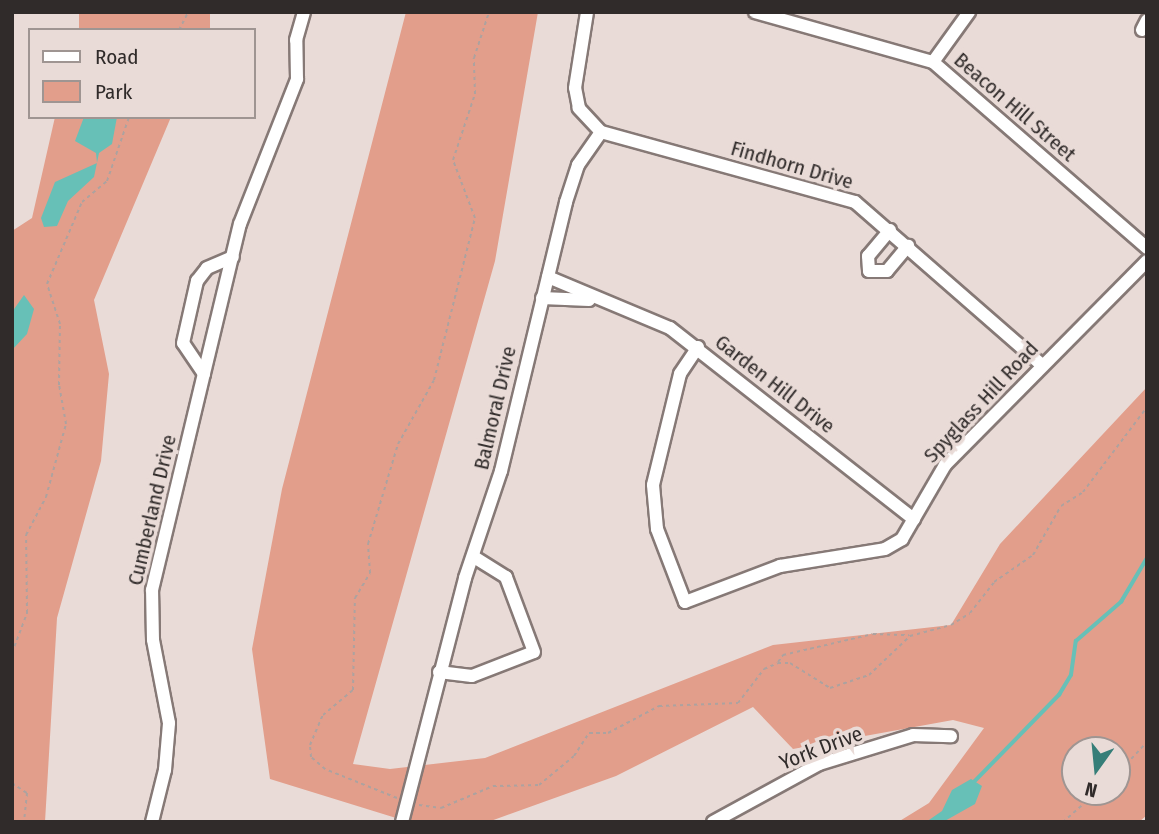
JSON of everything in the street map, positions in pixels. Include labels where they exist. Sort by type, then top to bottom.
[{"type":"street","name":"Cumberland Drive","points":[[152,822],[169,744],[151,620],[152,590],[233,257],[297,79],[296,40],[304,12]]},
{"type":"street","points":[[587,12],[575,88],[579,107],[601,132]]},
{"type":"street","name":"Beacon Hill Street","points":[[755,12],[933,62],[1147,248]]},
{"type":"street","points":[[933,62],[969,12]]},
{"type":"street","name":"Balmoral Drive","points":[[402,822],[439,673],[498,482],[572,182],[601,132]]},
{"type":"street","name":"Findhorn Drive","points":[[601,132],[841,197],[890,230],[1041,365]]},
{"type":"street","points":[[890,230],[868,256],[869,271],[887,271],[908,246]]},
{"type":"street","points":[[204,374],[183,343],[197,281],[206,268],[233,257]]},
{"type":"street","name":"Spyglass Hill Road","points":[[698,347],[680,374],[653,485],[657,528],[685,602],[780,566],[885,549],[902,540],[936,475],[1041,365],[1147,261]]},
{"type":"street","name":"Garden Hill Drive","points":[[548,277],[670,328],[698,347],[914,519]]},
{"type":"street","name":"Garden Hill Drive","points":[[542,298],[600,300]]},
{"type":"street","points":[[439,673],[472,676],[534,652],[506,578],[473,556]]},
{"type":"street","name":"York Drive","points":[[713,822],[819,764],[914,735],[951,736]]},
{"type":"path","points":[[180,28],[188,12]]},
{"type":"path","points":[[489,12],[474,58],[475,94],[453,160],[475,218],[434,380],[398,444],[368,544],[370,573],[354,608],[353,690],[323,715],[310,745],[311,757],[325,769],[407,802],[442,808],[493,786],[539,785],[574,756],[589,733],[608,733],[659,706],[738,704],[764,669],[778,663],[790,663],[830,688],[870,675],[910,635]]},
{"type":"path","points":[[12,653],[18,646],[27,612],[26,535],[46,497],[66,424],[59,385],[60,324],[47,284],[82,202],[107,181],[129,119]]},
{"type":"path","points":[[778,663],[783,655],[873,634],[910,635],[951,625],[970,613],[994,582],[1033,555],[1061,506],[1083,492],[1147,407]]},
{"type":"path","points":[[12,643],[18,646]]},
{"type":"path","points":[[1131,760],[1147,743]]},
{"type":"path","points":[[12,783],[27,793],[23,822]]},
{"type":"path","points":[[1063,822],[1081,806]]},
{"type":"green space","points":[[79,12],[210,12],[210,28],[79,28]]},
{"type":"green space","points":[[406,12],[538,12],[495,261],[353,764],[390,769],[485,758],[773,645],[951,625],[1000,544],[1147,387],[1147,815],[1139,822],[898,822],[929,803],[984,728],[953,720],[793,749],[753,707],[616,776],[488,822],[409,822],[270,779],[252,649],[282,489]]},
{"type":"green space","points":[[55,119],[170,119],[94,300],[109,374],[101,461],[57,618],[45,822],[12,822],[12,231],[32,218]]},
{"type":"water","points":[[83,119],[117,119],[112,144],[99,153],[97,163],[96,153],[75,141]]},
{"type":"water","points":[[97,163],[94,177],[68,201],[57,226],[44,227],[41,218],[55,182]]},
{"type":"water","points":[[24,295],[34,309],[27,334],[12,350],[12,312]]},
{"type":"water","points":[[971,779],[982,786],[975,804],[943,822],[926,822],[942,811],[952,790]]},
{"type":"waterway","points":[[974,782],[1059,695],[1071,675],[1076,641],[1121,602],[1147,558]]}]
